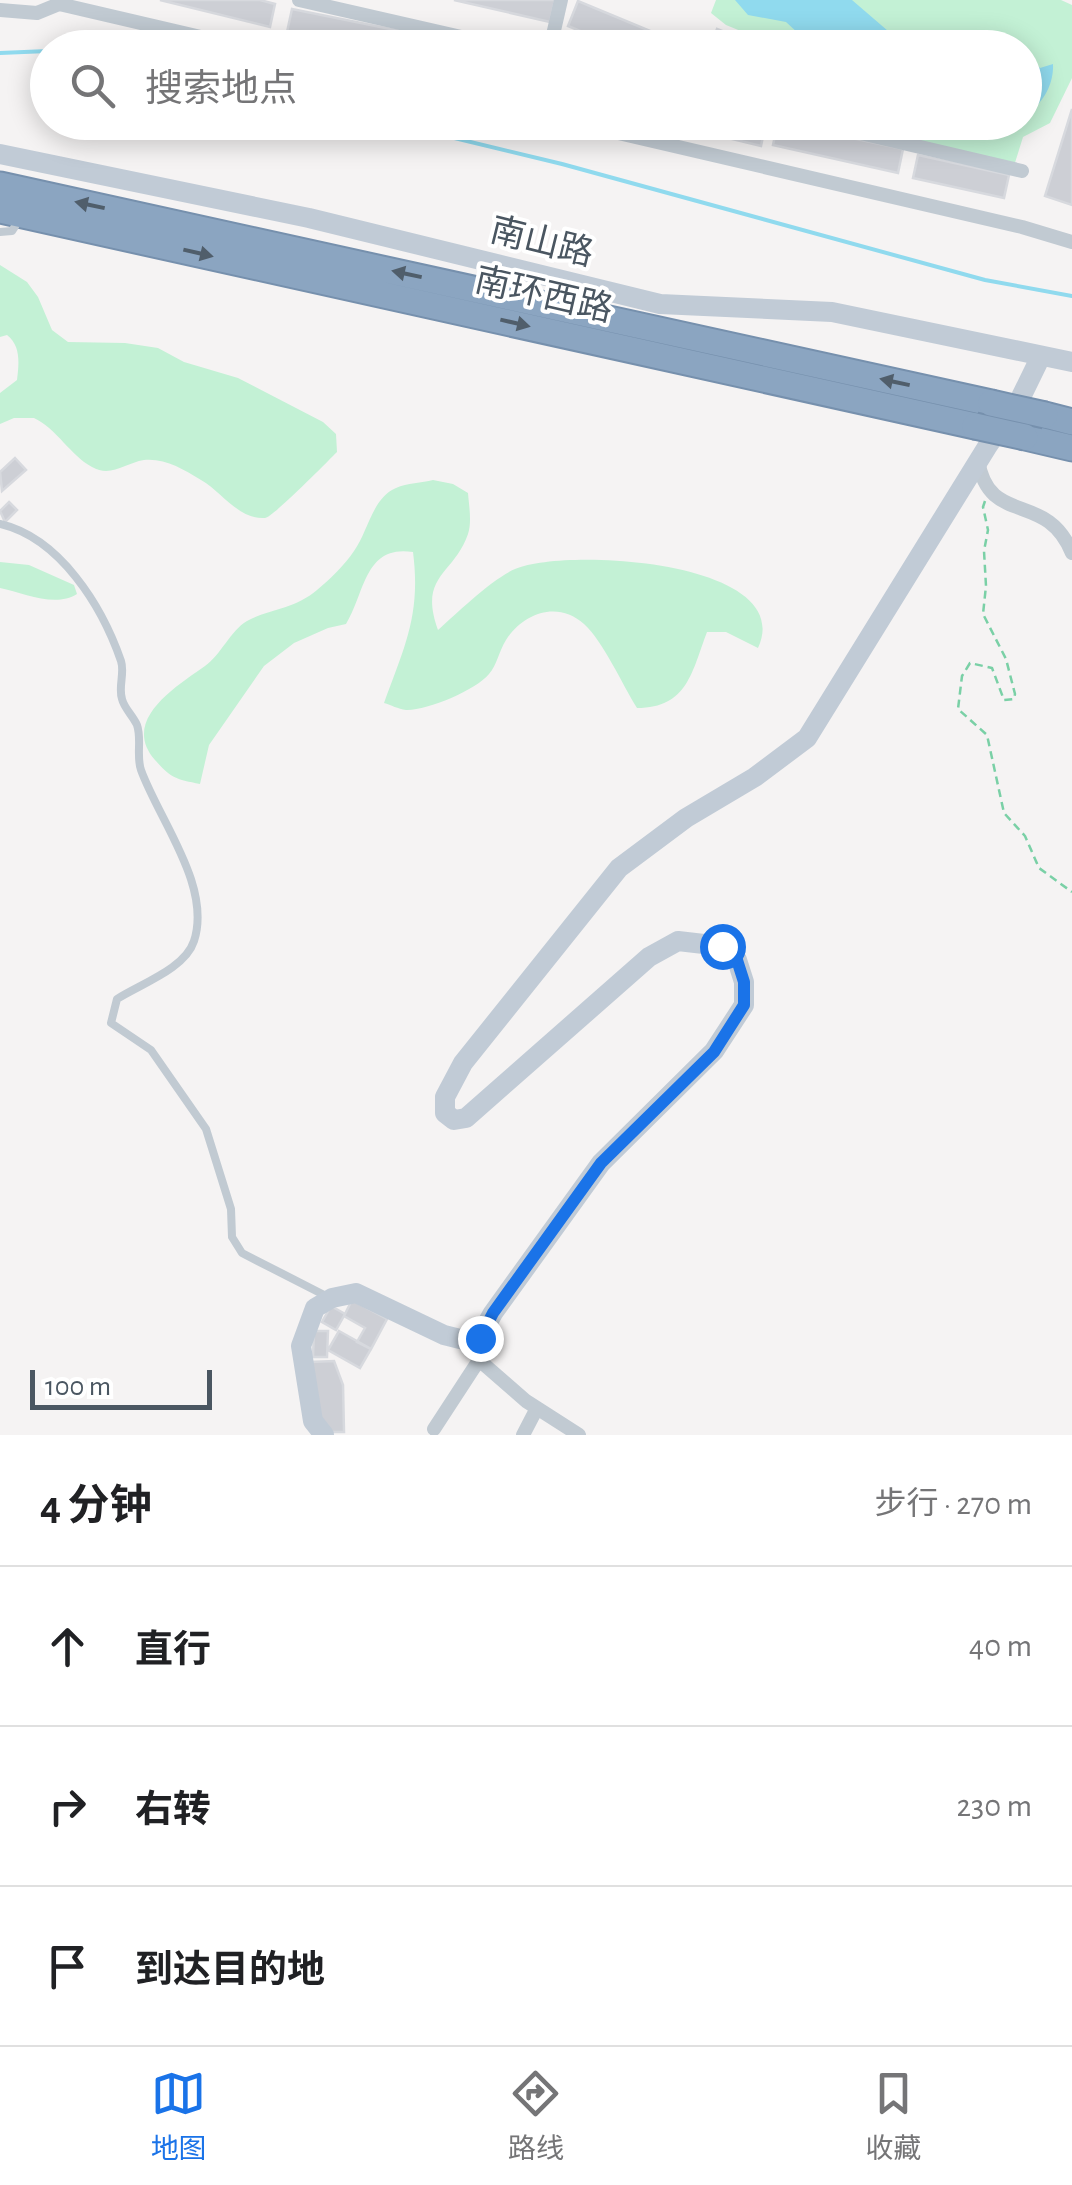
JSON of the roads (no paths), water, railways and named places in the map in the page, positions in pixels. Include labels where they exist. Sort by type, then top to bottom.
[{"type":"highway","name":"南环西路","points":[[0,185],[1072,422]]},
{"type":"highway","name":"南环西路","points":[[11,212],[1072,448]]},
{"type":"street","points":[[299,0],[430,30]]},
{"type":"street","points":[[554,30],[561,0]]},
{"type":"street","points":[[0,10],[36,12],[59,4],[171,30]]},
{"type":"street","points":[[646,140],[1072,242]]},
{"type":"street","points":[[890,140],[1022,171]]},
{"type":"street","name":"南山路","points":[[0,154],[309,218],[660,304],[832,312],[1072,361]]},
{"type":"street","points":[[434,1430],[480,1360],[480,1338],[493,1313],[601,1163],[714,1052],[744,1005],[744,982],[737,960],[722,946],[695,942],[678,942],[649,957],[481,1106],[466,1118],[454,1120],[445,1113],[445,1097],[463,1063],[619,868],[686,818],[755,777],[807,738],[1021,397],[1041,356]]},
{"type":"street","points":[[978,460],[981,475],[994,495],[1012,507],[1032,510],[1050,519],[1072,553]]},
{"type":"street","points":[[324,1435],[313,1421],[301,1346],[315,1308],[332,1298],[356,1293],[444,1335],[464,1340],[480,1338]]},
{"type":"street","points":[[480,1360],[537,1408],[579,1435]]},
{"type":"street","points":[[522,1435],[537,1408]]},
{"type":"lane","points":[[0,232],[12,231],[11,212]]},
{"type":"lane","points":[[0,524],[14,527],[62,560],[97,608],[123,666],[121,697],[138,728],[139,766],[186,860],[192,884],[196,938],[188,954],[116,1000],[111,1023],[151,1050],[206,1130],[231,1210],[232,1237],[242,1254],[332,1298]]},
{"type":"water","points":[[735,0],[852,0],[887,30],[795,30],[786,22],[748,15]]},
{"type":"water","points":[[1053,64],[1051,79],[1042,99],[1042,67]]},
{"type":"waterway","points":[[0,53],[30,52]]},
{"type":"waterway","points":[[463,140],[985,280],[1072,296]]}]
